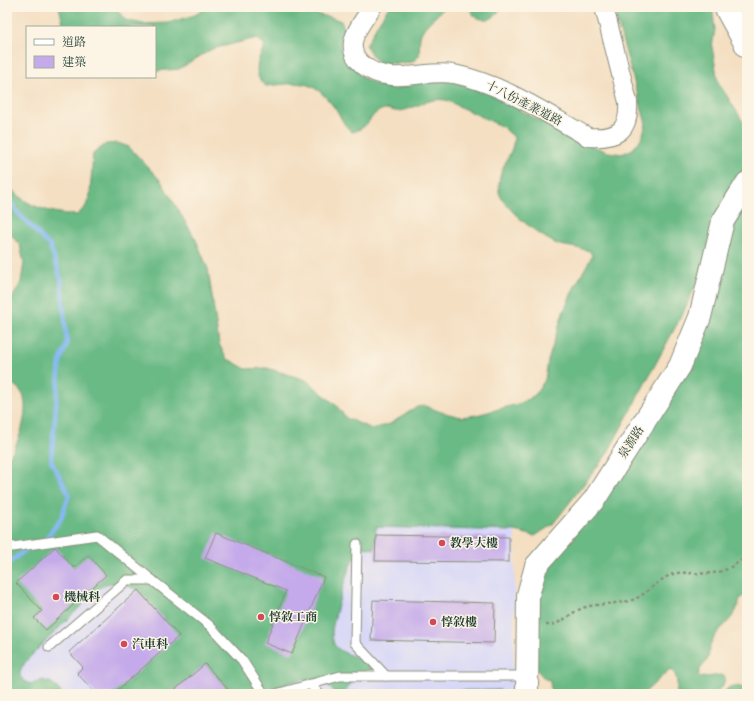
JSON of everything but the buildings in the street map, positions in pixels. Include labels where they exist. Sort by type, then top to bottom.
[{"type":"street","name":"十八份產業道路","points":[[372,7],[352,42],[352,49],[362,65],[384,75],[399,76],[452,74],[490,84],[588,137],[603,138],[616,133],[625,126],[630,116],[628,102],[604,7]]},
{"type":"street","points":[[725,7],[747,47]]},
{"type":"street","name":"泉源路","points":[[526,685],[528,595],[536,566],[594,500],[680,366],[700,317],[723,221],[747,183]]},
{"type":"lane","points":[[13,548],[97,535],[209,625],[242,660],[264,694]]},
{"type":"lane","points":[[357,544],[355,643],[386,676]]},
{"type":"lane","points":[[49,647],[127,580],[152,580]]},
{"type":"lane","points":[[276,694],[340,676],[386,676],[526,685]]},
{"type":"lane","points":[[310,684],[319,694]]},
{"type":"path","points":[[528,625],[554,626],[562,622],[566,616],[585,607],[636,599],[661,580],[674,573],[709,574],[730,569],[747,556]]},
{"type":"shaded area","name":"惇敘工商","points":[[7,509],[375,527],[515,531],[513,694],[7,694]]},
{"type":"green space","points":[[59,7],[115,7],[125,20],[143,24],[168,23],[195,15],[208,7],[278,7],[330,17],[341,21],[344,28],[340,48],[362,77],[378,85],[396,89],[413,84],[450,80],[491,94],[571,138],[608,152],[622,154],[633,149],[642,137],[646,124],[613,7],[712,7],[715,29],[712,47],[718,82],[747,128],[747,165],[723,201],[700,276],[684,311],[607,454],[553,524],[535,536],[515,531],[376,527],[375,549],[363,547],[353,560],[334,619],[332,632],[334,643],[338,649],[366,662],[370,666],[372,672],[351,679],[349,686],[344,692],[334,692],[322,679],[295,681],[270,689],[263,694],[232,694],[205,664],[170,694],[113,694],[138,590],[124,584],[114,583],[104,585],[99,588],[26,661],[20,671],[20,676],[25,682],[33,684],[42,680],[52,683],[63,694],[7,694],[7,460],[19,438],[22,429],[25,402],[22,393],[18,388],[7,380],[7,308],[21,282],[24,263],[20,245],[7,230],[7,183],[13,191],[29,203],[57,213],[77,215],[86,206],[90,194],[93,154],[106,144],[118,143],[129,147],[161,181],[196,240],[208,269],[219,344],[226,358],[246,369],[267,368],[306,380],[336,405],[346,418],[372,429],[390,424],[417,407],[425,406],[461,417],[477,415],[521,403],[535,395],[545,380],[548,361],[563,313],[574,288],[592,256],[590,251],[560,245],[553,242],[526,224],[517,216],[504,201],[499,191],[501,172],[512,148],[514,137],[503,127],[446,100],[433,100],[399,111],[383,109],[377,112],[362,128],[352,132],[346,126],[326,97],[311,86],[296,83],[266,86],[261,82],[257,72],[257,67],[265,45],[257,38],[212,49],[179,69],[156,71],[156,26],[64,26]]},
{"type":"green space","points":[[389,7],[444,7],[421,33],[419,56],[413,62],[381,64],[373,57],[366,46],[378,23]]},
{"type":"green space","points":[[469,7],[497,7],[499,11],[494,17],[483,19],[475,17]]},
{"type":"green space","points":[[738,7],[747,7],[747,30],[740,16]]},
{"type":"green space","points":[[747,198],[747,594],[740,598],[733,616],[713,639],[709,655],[700,670],[699,675],[699,678],[721,675],[725,677],[723,684],[719,689],[706,694],[676,694],[677,680],[675,674],[670,669],[643,694],[551,694],[550,680],[545,679],[536,669],[537,594],[547,566],[660,414],[725,240]]},
{"type":"green space","points":[[739,686],[747,691],[747,694],[722,694],[728,688]]},
{"type":"green space","points":[[500,690],[500,694],[334,694],[334,692]]},
{"type":"waterway","points":[[7,195],[16,211],[50,246],[61,279],[67,344],[60,362],[51,461],[69,494],[61,519],[47,537]]},
{"type":"waterway","points":[[7,564],[30,547]]},
{"type":"place","name":"教學大樓","points":[[442,543]]},
{"type":"place","name":"機械科","points":[[56,597]]},
{"type":"place","name":"惇敘工商","points":[[261,617]]},
{"type":"place","name":"惇敘樓","points":[[433,622]]},
{"type":"place","name":"汽車科","points":[[124,644]]}]
